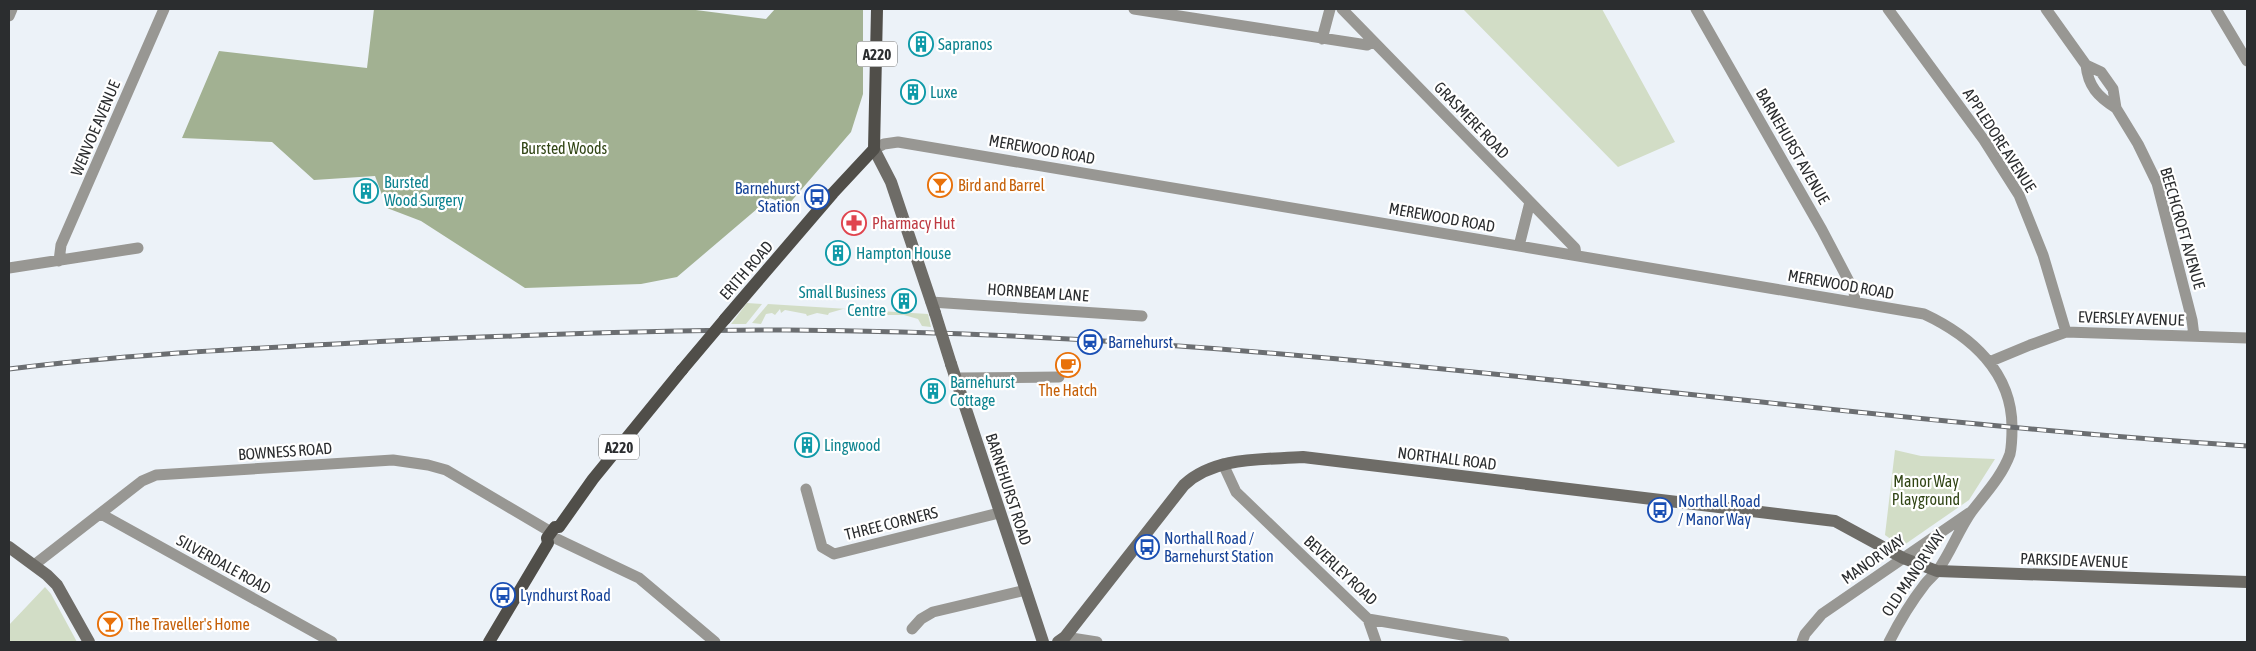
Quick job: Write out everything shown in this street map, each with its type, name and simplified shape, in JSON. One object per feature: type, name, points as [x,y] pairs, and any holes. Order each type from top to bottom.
[{"type":"main road","name":"A220","points":[[874,150],[877,9]]},
{"type":"main road","name":"ERITH ROAD","points":[[489,642],[554,535],[593,479],[725,319],[833,193],[874,150]]},
{"type":"street","points":[[9,16],[12,9]]},
{"type":"street","name":"WENVOE AVENUE","points":[[59,261],[61,245],[164,9]]},
{"type":"street","points":[[1134,9],[1322,39],[1367,45],[1374,42]]},
{"type":"street","points":[[1322,39],[1330,9]]},
{"type":"street","name":"GRASMERE ROAD","points":[[1342,9],[1575,248],[1576,255]]},
{"type":"street","name":"BARNEHURST AVENUE","points":[[1696,9],[1822,230],[1854,291],[1855,302]]},
{"type":"street","name":"APPLEDORE AVENUE","points":[[1888,9],[1984,140],[2019,196],[2043,255],[2066,332]]},
{"type":"street","name":"BEECHCROFT AVENUE","points":[[2046,9],[2086,65],[2101,72],[2113,89],[2116,108],[2138,144],[2157,183],[2192,320],[2194,336]]},
{"type":"street","points":[[2216,9],[2247,61]]},
{"type":"street","name":"BEECHCROFT AVENUE","points":[[2086,65],[2087,79],[2100,98],[2116,108]]},
{"type":"street","name":"MEREWOOD ROAD","points":[[874,150],[884,144],[898,142],[1924,314],[1948,325],[1990,362]]},
{"type":"street","name":"BARNEHURST ROAD","points":[[874,150],[892,182],[999,513],[1043,642]]},
{"type":"street","points":[[1519,246],[1530,202]]},
{"type":"street","points":[[9,268],[138,248]]},
{"type":"street","name":"HORNBEAM LANE","points":[[933,307],[1142,316]]},
{"type":"street","name":"EVERSLEY AVENUE","points":[[1990,362],[2066,332],[2247,338]]},
{"type":"street","name":"OLD MANOR WAY","points":[[1889,642],[1915,598],[1937,571],[1972,511],[1981,502],[2001,472],[2010,453],[2012,439],[2009,396],[2005,384],[1990,362]]},
{"type":"street","points":[[956,378],[1059,377]]},
{"type":"street","name":"NORTHALL ROAD","points":[[1061,640],[1184,485],[1206,469],[1223,464],[1303,457],[1835,521],[1903,558]]},
{"type":"street","name":"BOWNESS ROAD","points":[[34,566],[142,481],[156,476],[393,460],[428,465],[446,470],[554,535],[639,578],[715,642]]},
{"type":"street","name":"BEVERLEY ROAD","points":[[1223,464],[1236,492],[1368,619],[1504,642]]},
{"type":"street","name":"THREE CORNERS","points":[[806,489],[822,547],[834,554],[999,513]]},
{"type":"street","name":"MANOR WAY","points":[[1802,642],[1805,634],[1822,614],[1972,511]]},
{"type":"street","name":"SILVERDALE ROAD","points":[[101,514],[332,642]]},
{"type":"street","points":[[9,547],[57,585],[89,642]]},
{"type":"street","name":"PARKSIDE AVENUE","points":[[1903,558],[1937,571],[2247,582]]},
{"type":"street","points":[[912,629],[921,619],[933,612],[1026,590]]},
{"type":"street","points":[[1368,619],[1376,642]]},
{"type":"street","points":[[1061,640],[1097,642]]},
{"type":"green space","name":"Bursted Woods","points":[[374,9],[688,9],[766,19],[775,9],[863,9],[863,94],[851,132],[788,205],[770,198],[677,277],[641,284],[525,288],[421,221],[387,208],[375,176],[314,180],[272,142],[182,138],[219,51],[367,68]]},
{"type":"green space","points":[[1463,9],[1602,9],[1675,142],[1618,167]]},
{"type":"green space","points":[[747,303],[762,304],[746,324],[731,324]]},
{"type":"green space","points":[[768,304],[928,314],[931,327],[922,326],[918,319],[904,315],[877,315],[876,313],[843,309],[828,315],[817,313],[807,316],[806,314],[785,310],[781,313],[780,309],[775,315],[772,313],[766,314],[761,324],[752,323]]},
{"type":"green space","name":"Manor Way Playground","points":[[1895,450],[1921,456],[1995,459],[1969,500],[1904,545],[1899,545],[1885,535]]},
{"type":"green space","points":[[45,587],[51,594],[77,642],[9,642],[9,625]]},
{"type":"railway","points":[[9,369],[104,359],[391,341],[737,330],[918,332],[1051,338],[1249,351],[1548,379],[1897,416],[2130,438],[2247,446]]},
{"type":"place","name":"Sapranos","points":[[921,44]]},
{"type":"place","name":"Luxe","points":[[913,92]]},
{"type":"place","name":"Bird and Barrel","points":[[940,185]]},
{"type":"place","name":"Bursted Wood Surgery","points":[[366,191]]},
{"type":"place","name":"Barnehurst Station","points":[[817,197]]},
{"type":"place","name":"Pharmacy Hut","points":[[854,223]]},
{"type":"place","name":"Hampton House","points":[[838,253]]},
{"type":"place","name":"Small Business Centre","points":[[904,301]]},
{"type":"place","name":"Barnehurst","points":[[1090,342]]},
{"type":"place","name":"The Hatch","points":[[1068,365]]},
{"type":"place","name":"Barnehurst Cottage","points":[[933,391]]},
{"type":"place","name":"Lingwood","points":[[807,445]]},
{"type":"place","name":"Northall Road / Manor Way","points":[[1660,510]]},
{"type":"place","name":"Northall Road / Barnehurst Station","points":[[1147,547]]},
{"type":"place","name":"Lyndhurst Road","points":[[503,595]]},
{"type":"place","name":"The Traveller's Home","points":[[110,624]]}]
